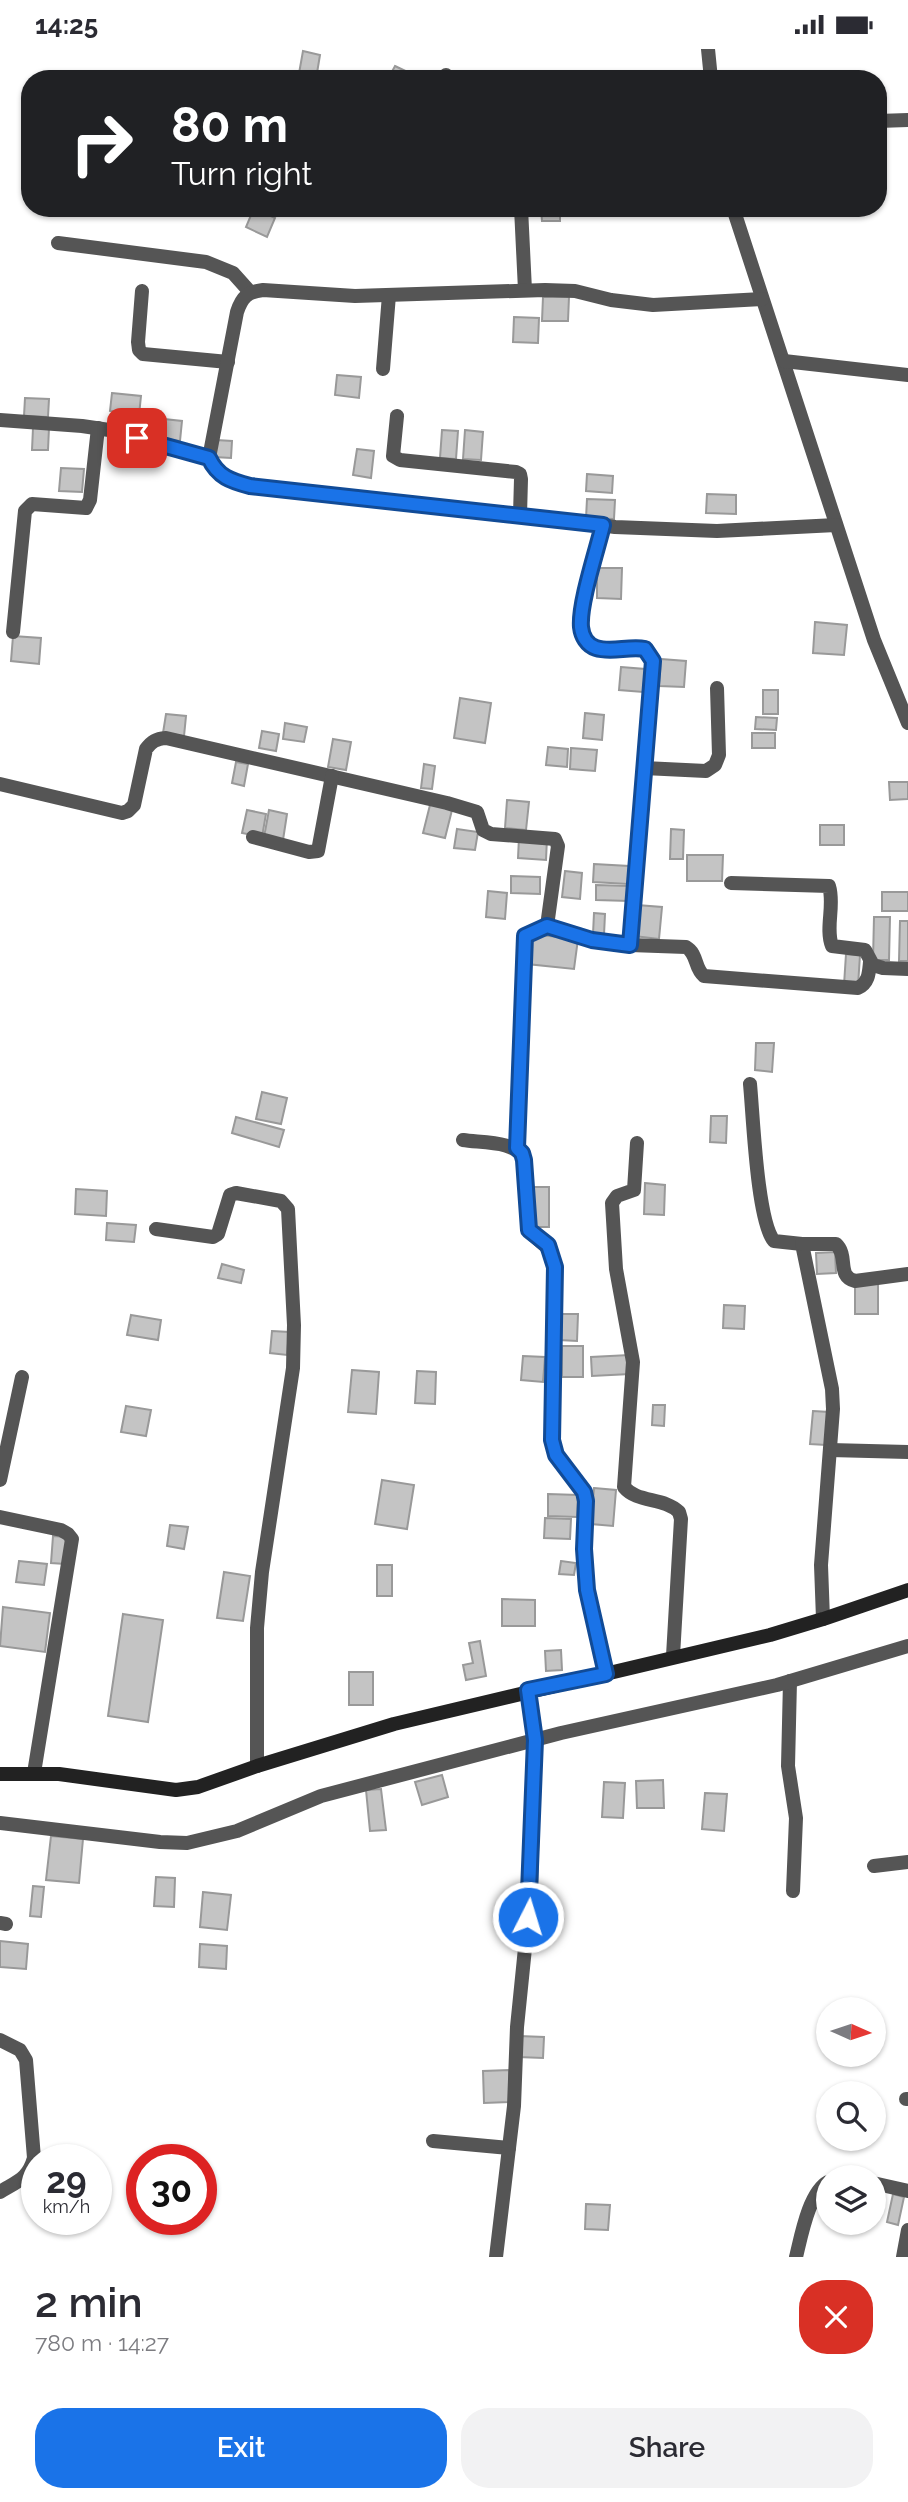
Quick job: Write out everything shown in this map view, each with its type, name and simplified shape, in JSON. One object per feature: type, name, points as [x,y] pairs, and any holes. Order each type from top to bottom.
[{"type":"main road","points":[[0,1774],[34,1773],[176,1790],[198,1787],[394,1724],[529,1697],[673,1656],[770,1635],[908,1590]]},
{"type":"street","points":[[708,49],[710,70]]},
{"type":"street","points":[[887,121],[908,120]]},
{"type":"street","points":[[522,217],[526,290]]},
{"type":"street","points":[[736,217],[874,640],[908,723]]},
{"type":"street","points":[[58,243],[206,261],[233,273],[250,292]]},
{"type":"street","points":[[762,299],[653,306],[575,291],[526,290],[355,296],[263,290],[250,292],[241,300],[237,312],[209,458],[214,470],[229,481],[250,486],[603,525],[717,531],[836,525]]},
{"type":"street","points":[[142,291],[138,342],[139,350],[143,354],[228,362]]},
{"type":"street","points":[[383,369],[389,295]]},
{"type":"street","points":[[784,361],[908,375]]},
{"type":"street","points":[[397,416],[393,456],[400,460],[516,472],[521,479],[520,515]]},
{"type":"street","points":[[0,420],[98,428],[209,458]]},
{"type":"street","points":[[13,632],[25,511],[32,504],[86,508],[90,500],[98,428]]},
{"type":"street","points":[[603,525],[583,609],[581,629],[584,639],[599,649],[645,649],[653,661],[630,945]]},
{"type":"street","points":[[644,768],[706,771],[715,765],[719,755],[717,688]]},
{"type":"street","points":[[0,784],[122,813],[134,804],[146,749],[150,742],[166,738],[437,800],[477,812],[483,829],[491,834],[555,839],[558,846],[547,926]]},
{"type":"street","points":[[253,837],[309,852],[318,851],[332,776]]},
{"type":"street","points":[[517,1148],[525,936],[547,926],[592,940],[630,945],[686,947],[693,953],[698,970],[704,976],[847,989],[863,986],[870,962],[866,950],[832,946],[829,886],[731,883]]},
{"type":"street","points":[[870,962],[878,968],[908,969]]},
{"type":"street","points":[[750,1084],[758,1179],[767,1229],[774,1241],[836,1244],[844,1255],[843,1273],[848,1279],[855,1281],[908,1275]]},
{"type":"street","points":[[463,1140],[517,1148],[522,1153],[529,1230],[548,1245],[555,1267],[552,1440],[556,1455],[584,1492],[587,1590],[606,1674]]},
{"type":"street","points":[[636,1143],[634,1190],[617,1196],[612,1203],[616,1269],[633,1362],[624,1487],[633,1494],[669,1505],[679,1512],[681,1519],[673,1656]]},
{"type":"street","points":[[156,1229],[213,1237],[218,1234],[227,1200],[230,1195],[236,1193],[281,1201],[288,1209],[294,1325],[293,1368],[262,1572],[257,1628],[257,1766]]},
{"type":"street","points":[[802,1244],[830,1372],[833,1409],[821,1565],[823,1619]]},
{"type":"street","points":[[0,1480],[22,1377]]},
{"type":"street","points":[[831,1450],[908,1453]]},
{"type":"street","points":[[0,1517],[61,1530],[72,1539],[34,1773]]},
{"type":"street","points":[[0,1823],[187,1843],[237,1832],[321,1796],[534,1733],[790,1681],[908,1646]]},
{"type":"street","points":[[790,1681],[788,1766],[796,1818],[793,1891]]},
{"type":"street","points":[[496,2257],[509,2148],[517,2027],[531,1889],[534,1733],[529,1697]]},
{"type":"street","points":[[874,1866],[908,1862]]},
{"type":"street","points":[[0,2040],[20,2050],[26,2060],[34,2158],[24,2178],[0,2192]]},
{"type":"street","points":[[433,2141],[509,2148]]},
{"type":"street","points":[[886,2186],[908,2191]]},
{"type":"street","points":[[796,2257],[816,2195]]},
{"type":"street","points":[[903,2257],[908,2230]]},
{"type":"building","points":[[303,51],[320,55],[318,70],[300,70]]},
{"type":"building","points":[[250,217],[275,218],[267,237],[246,227]]},
{"type":"building","points":[[542,217],[560,217],[560,221],[542,221]]},
{"type":"building","points":[[543,297],[569,297],[568,321],[542,321]]},
{"type":"building","points":[[514,317],[539,318],[538,343],[513,342]]},
{"type":"building","points":[[337,375],[361,377],[359,398],[335,395]]},
{"type":"building","points":[[112,393],[141,396],[139,415],[110,411]]},
{"type":"building","points":[[25,398],[49,399],[48,417],[24,416]]},
{"type":"building","points":[[164,419],[182,421],[180,441],[162,439]]},
{"type":"building","points":[[33,428],[49,428],[48,450],[32,450]]},
{"type":"building","points":[[442,430],[458,431],[456,459],[440,458]]},
{"type":"building","points":[[465,430],[483,432],[481,460],[463,459]]},
{"type":"building","points":[[216,440],[232,441],[231,458],[214,457]]},
{"type":"building","points":[[357,449],[374,451],[371,478],[353,475]]},
{"type":"building","points":[[61,468],[84,469],[82,492],[59,491]]},
{"type":"building","points":[[587,474],[613,476],[612,493],[586,491]]},
{"type":"building","points":[[707,494],[736,495],[736,514],[706,513]]},
{"type":"building","points":[[587,499],[615,500],[614,519],[586,518]]},
{"type":"building","points":[[597,568],[622,568],[621,599],[597,598]]},
{"type":"building","points":[[815,622],[847,625],[844,655],[813,653]]},
{"type":"building","points":[[13,636],[41,638],[39,664],[11,661]]},
{"type":"building","points":[[661,659],[686,661],[684,687],[659,686]]},
{"type":"building","points":[[621,667],[645,669],[643,692],[619,690]]},
{"type":"building","points":[[763,690],[778,690],[778,714],[763,714]]},
{"type":"building","points":[[460,698],[491,703],[485,743],[454,738]]},
{"type":"building","points":[[585,713],[604,715],[602,740],[583,738]]},
{"type":"building","points":[[166,714],[186,716],[184,736],[163,733]]},
{"type":"building","points":[[756,717],[777,718],[776,730],[755,729]]},
{"type":"building","points":[[285,723],[307,727],[304,742],[283,739]]},
{"type":"building","points":[[262,731],[279,734],[276,751],[259,748]]},
{"type":"building","points":[[752,733],[775,733],[775,748],[752,748]]},
{"type":"building","points":[[333,739],[351,742],[346,770],[328,767]]},
{"type":"building","points":[[548,747],[568,749],[567,767],[546,765]]},
{"type":"building","points":[[571,748],[597,750],[595,771],[570,769]]},
{"type":"building","points":[[236,762],[248,764],[244,786],[232,783]]},
{"type":"building","points":[[424,764],[435,766],[432,789],[421,788]]},
{"type":"building","points":[[889,782],[908,782],[908,799],[890,800]]},
{"type":"building","points":[[507,800],[529,802],[526,830],[505,828]]},
{"type":"building","points":[[431,801],[453,806],[445,838],[423,833]]},
{"type":"building","points":[[247,810],[266,814],[262,837],[242,833]]},
{"type":"building","points":[[269,810],[287,814],[283,840],[264,837]]},
{"type":"building","points":[[820,825],[844,825],[844,845],[820,845]]},
{"type":"building","points":[[457,829],[478,832],[475,850],[454,848]]},
{"type":"building","points":[[671,829],[684,830],[683,859],[670,859]]},
{"type":"building","points":[[519,837],[547,838],[546,860],[518,858]]},
{"type":"building","points":[[687,855],[723,855],[722,881],[687,881]]},
{"type":"building","points":[[594,864],[629,866],[628,884],[593,882]]},
{"type":"building","points":[[565,871],[582,873],[580,899],[562,897]]},
{"type":"building","points":[[511,876],[540,877],[540,894],[511,893]]},
{"type":"building","points":[[596,885],[629,886],[629,901],[596,900]]},
{"type":"building","points":[[488,891],[507,893],[505,919],[486,917]]},
{"type":"building","points":[[882,892],[908,892],[908,911],[882,911]]},
{"type":"building","points":[[637,905],[662,907],[659,939],[634,936]]},
{"type":"building","points":[[594,913],[605,914],[604,935],[593,934]]},
{"type":"building","points":[[874,917],[890,917],[889,960],[873,960]]},
{"type":"building","points":[[900,921],[908,921],[908,961],[899,961]]},
{"type":"building","points":[[530,934],[578,939],[574,969],[527,964]]},
{"type":"building","points":[[846,954],[860,955],[858,986],[844,985]]},
{"type":"building","points":[[756,1043],[774,1043],[772,1072],[755,1070]]},
{"type":"building","points":[[262,1092],[287,1098],[281,1124],[256,1119]]},
{"type":"building","points":[[711,1116],[727,1116],[726,1143],[710,1142]]},
{"type":"building","points":[[236,1117],[284,1130],[279,1147],[232,1133]]},
{"type":"building","points":[[645,1183],[665,1185],[664,1215],[644,1214]]},
{"type":"building","points":[[534,1187],[549,1187],[549,1227],[534,1227]]},
{"type":"building","points":[[76,1189],[107,1191],[106,1216],[75,1214]]},
{"type":"building","points":[[107,1223],[136,1225],[134,1242],[106,1240]]},
{"type":"building","points":[[835,1252],[836,1273],[817,1274],[816,1253]]},
{"type":"building","points":[[222,1264],[244,1270],[241,1283],[218,1278]]},
{"type":"building","points":[[855,1284],[878,1284],[878,1314],[855,1314]]},
{"type":"building","points":[[724,1305],[745,1306],[744,1329],[723,1328]]},
{"type":"building","points":[[560,1314],[578,1314],[577,1341],[559,1340]]},
{"type":"building","points":[[131,1315],[161,1320],[158,1340],[127,1335]]},
{"type":"building","points":[[272,1331],[289,1332],[287,1355],[270,1353]]},
{"type":"building","points":[[562,1346],[583,1346],[583,1377],[562,1377]]},
{"type":"building","points":[[629,1355],[630,1374],[592,1376],[591,1357]]},
{"type":"building","points":[[523,1356],[545,1357],[543,1382],[521,1380]]},
{"type":"building","points":[[352,1370],[379,1372],[376,1414],[348,1412]]},
{"type":"building","points":[[417,1371],[436,1372],[435,1404],[415,1403]]},
{"type":"building","points":[[653,1405],[665,1405],[664,1426],[652,1425]]},
{"type":"building","points":[[126,1406],[151,1410],[146,1436],[121,1432]]},
{"type":"building","points":[[813,1411],[829,1412],[826,1445],[810,1444]]},
{"type":"building","points":[[382,1480],[414,1485],[407,1529],[375,1524]]},
{"type":"building","points":[[594,1488],[616,1490],[613,1526],[591,1524]]},
{"type":"building","points":[[548,1494],[578,1495],[577,1517],[548,1516]]},
{"type":"building","points":[[545,1518],[571,1519],[570,1539],[544,1538]]},
{"type":"building","points":[[170,1525],[188,1527],[184,1549],[167,1546]]},
{"type":"building","points":[[53,1536],[67,1537],[65,1564],[51,1563]]},
{"type":"building","points":[[19,1561],[47,1564],[44,1585],[16,1582]]},
{"type":"building","points":[[561,1561],[576,1563],[574,1575],[559,1574]]},
{"type":"building","points":[[377,1565],[392,1565],[392,1596],[377,1596]]},
{"type":"building","points":[[224,1572],[250,1576],[243,1621],[217,1618]]},
{"type":"building","points":[[502,1599],[535,1600],[535,1626],[502,1626]]},
{"type":"building","points":[[3,1607],[50,1613],[45,1652],[0,1646]]},
{"type":"building","points":[[123,1614],[163,1620],[148,1722],[108,1716]]},
{"type":"building","points":[[480,1641],[486,1676],[466,1680],[463,1665],[473,1663],[469,1643]]},
{"type":"building","points":[[561,1650],[562,1670],[546,1671],[545,1651]]},
{"type":"building","points":[[349,1672],[373,1672],[373,1705],[349,1705]]},
{"type":"building","points":[[442,1775],[448,1797],[422,1805],[415,1782]]},
{"type":"building","points":[[663,1780],[664,1808],[637,1808],[636,1781]]},
{"type":"building","points":[[604,1782],[625,1783],[623,1818],[602,1817]]},
{"type":"building","points":[[381,1789],[386,1830],[370,1831],[366,1790]]},
{"type":"building","points":[[705,1793],[727,1794],[724,1831],[702,1829]]},
{"type":"building","points":[[51,1836],[83,1839],[79,1883],[46,1880]]},
{"type":"building","points":[[156,1877],[175,1878],[174,1907],[154,1906]]},
{"type":"building","points":[[33,1886],[44,1887],[41,1917],[30,1916]]},
{"type":"building","points":[[203,1892],[231,1895],[227,1930],[200,1927]]},
{"type":"building","points":[[0,1941],[28,1944],[26,1969],[0,1967]]},
{"type":"building","points":[[200,1944],[227,1946],[226,1969],[199,1967]]},
{"type":"building","points":[[519,2036],[544,2037],[543,2058],[518,2057]]},
{"type":"building","points":[[509,2070],[509,2102],[484,2103],[483,2071]]},
{"type":"building","points":[[893,2194],[904,2197],[898,2225],[887,2222]]},
{"type":"building","points":[[586,2204],[610,2205],[608,2230],[585,2229]]},
{"type":"route","points":[[137,438],[209,458],[214,470],[229,481],[250,486],[603,525],[581,621],[584,639],[599,649],[645,649],[653,661],[630,945],[592,940],[547,926],[525,936],[517,1148],[524,1160],[529,1230],[548,1245],[555,1267],[552,1440],[556,1455],[584,1492],[587,1590],[606,1674],[528,1690],[535,1740],[528,1917]]}]
